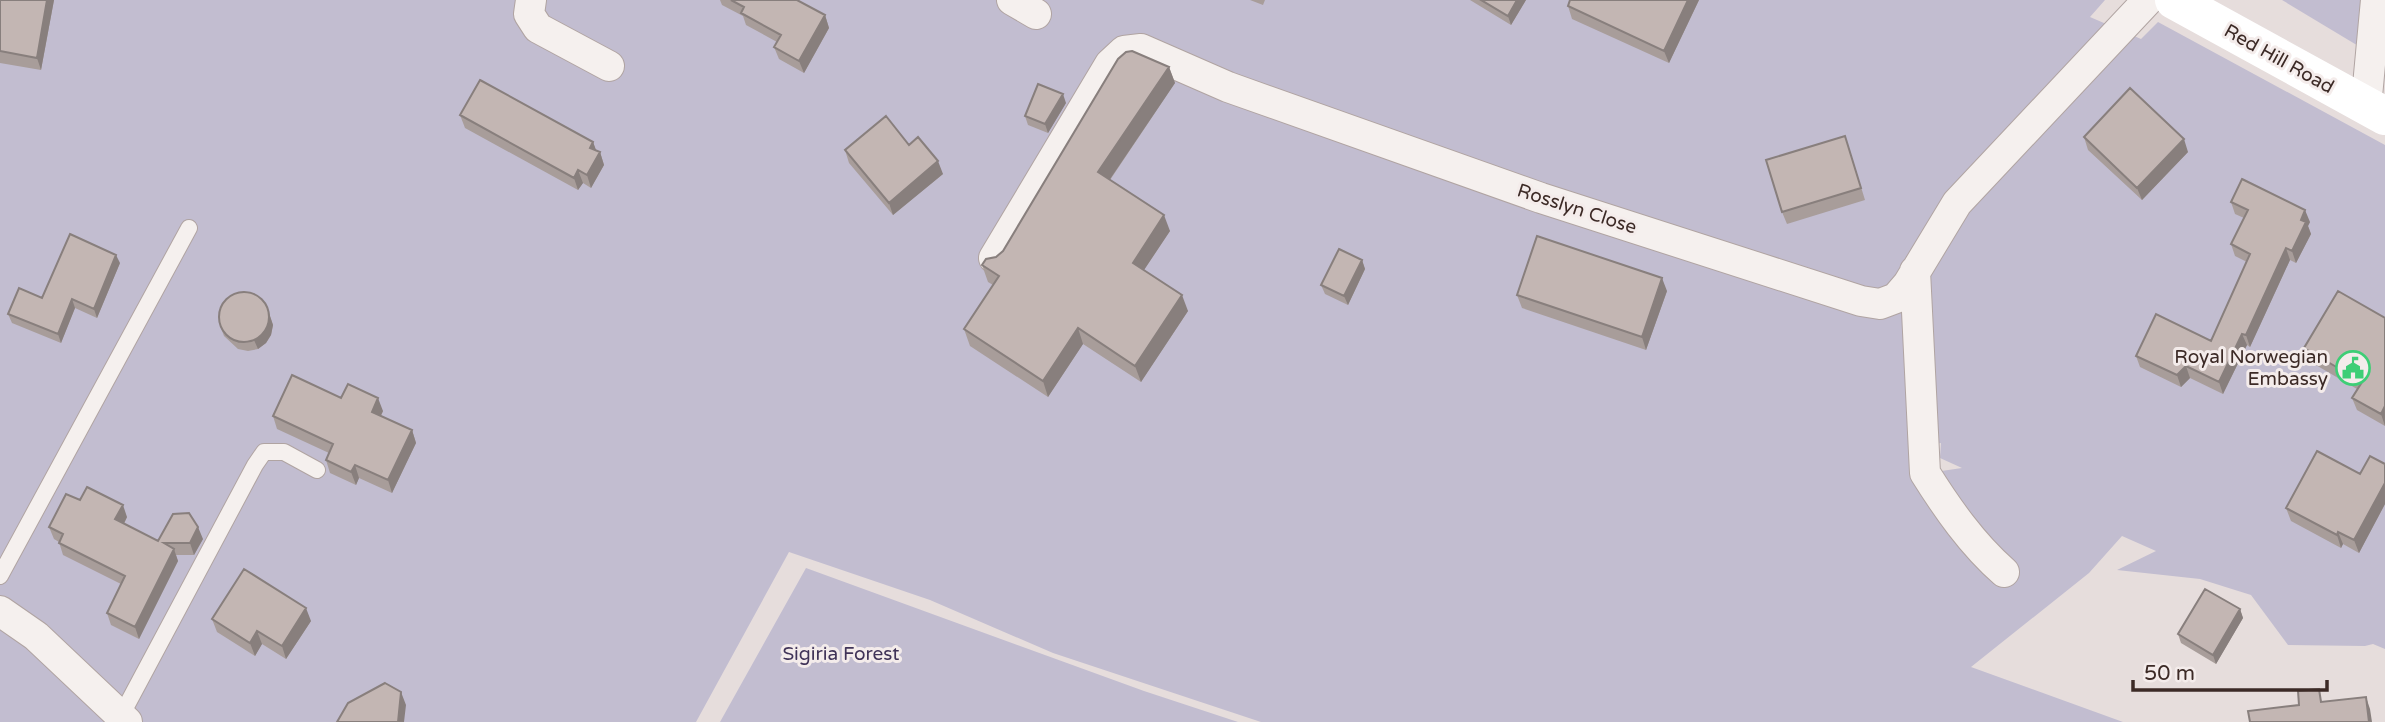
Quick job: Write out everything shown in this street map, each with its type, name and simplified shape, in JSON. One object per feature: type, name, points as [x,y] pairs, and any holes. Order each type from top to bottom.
[{"type":"main road","name":"Red Hill Road","points":[[2174,0],[2376,112]]},
{"type":"street","points":[[531,0],[528,14],[538,28],[609,65]]},
{"type":"street","name":"Rosslyn Close","points":[[994,258],[1110,64],[1124,51],[1141,49],[1228,88],[1541,198],[1861,301],[1880,304],[1896,298],[1957,202],[2148,0]]},
{"type":"street","points":[[2376,0],[2376,112]]},
{"type":"street","points":[[1915,271],[1925,473],[1942,500],[1986,557],[2004,572]]},
{"type":"street","points":[[0,611],[36,636],[124,719]]},
{"type":"lane","points":[[0,576],[189,228]]},
{"type":"lane","points":[[124,719],[264,452],[284,452],[317,470]]},
{"type":"green space","points":[[0,0],[2105,0],[2090,17],[2141,39],[2158,22],[2385,145],[2385,649],[2373,644],[2288,645],[2251,595],[2200,579],[2117,570],[2156,551],[2122,536],[2089,573],[1971,667],[2123,722],[1261,722],[1053,653],[930,600],[789,552],[696,722],[0,722]],"holes":[[[1941,443],[1940,458],[1962,468],[1921,474],[1920,446]]]},
{"type":"green space","points":[[2282,0],[2385,0],[2385,62]]},
{"type":"green space","name":"Sigiria Forest","points":[[806,568],[1144,691],[1238,722],[720,722]]},
{"type":"building","points":[[0,0],[47,0],[37,58],[0,51]]},
{"type":"building","points":[[731,0],[797,0],[825,15],[799,61],[774,47],[781,35],[741,13],[744,7]]},
{"type":"building","points":[[1481,0],[1517,0],[1508,16]]},
{"type":"building","points":[[1570,0],[1688,0],[1664,51],[1568,6]]},
{"type":"building","points":[[1132,51],[1169,67],[1098,172],[1164,215],[1133,263],[1182,295],[1135,366],[1078,328],[1043,381],[964,329],[999,276],[982,265],[986,259],[996,257],[1003,251],[1118,59],[1126,52]]},
{"type":"building","points":[[480,80],[593,142],[590,148],[600,152],[587,175],[578,170],[574,178],[460,115]]},
{"type":"building","points":[[1038,84],[1063,94],[1045,124],[1025,116]]},
{"type":"building","points":[[2130,88],[2184,139],[2137,188],[2084,137]]},
{"type":"building","points":[[886,116],[909,145],[918,137],[938,161],[889,203],[845,150]]},
{"type":"building","points":[[1845,136],[1861,188],[1782,212],[1766,160]]},
{"type":"building","points":[[2242,179],[2305,210],[2301,220],[2306,222],[2292,251],[2286,248],[2246,335],[2242,334],[2219,382],[2186,366],[2177,375],[2136,356],[2156,314],[2211,341],[2250,254],[2231,244],[2248,210],[2231,202]]},
{"type":"building","points":[[70,234],[116,255],[94,309],[72,299],[58,334],[8,314],[19,288],[42,298]]},
{"type":"building","points":[[1537,236],[1662,278],[1642,337],[1517,295]]},
{"type":"building","points":[[1339,249],[1362,260],[1344,296],[1321,285]]},
{"type":"building","name":"Royal Norwegian Embassy","points":[[2338,291],[2385,318],[2385,406],[2381,414],[2352,398],[2362,382],[2304,348]]},
{"type":"building","points":[[244,292],[262,299],[269,317],[262,335],[244,342],[226,335],[219,317],[226,299]]},
{"type":"building","points":[[292,375],[341,398],[348,384],[378,398],[372,412],[412,430],[388,480],[355,465],[351,472],[326,460],[333,444],[273,416]]},
{"type":"building","points":[[2317,451],[2360,474],[2370,456],[2385,464],[2385,483],[2354,540],[2338,532],[2337,535],[2286,508]]},
{"type":"building","points":[[87,487],[123,505],[115,519],[158,541],[173,514],[189,513],[198,527],[190,543],[164,543],[174,549],[135,627],[107,613],[125,576],[59,543],[63,534],[49,527],[66,494],[80,500]]},
{"type":"building","points":[[244,569],[306,608],[282,646],[257,631],[250,643],[212,619]]},
{"type":"building","points":[[2205,589],[2240,609],[2213,655],[2178,634]]},
{"type":"building","points":[[385,683],[401,692],[398,722],[337,722],[348,703]]},
{"type":"building","points":[[2319,689],[2321,702],[2366,697],[2369,722],[2250,722],[2248,711],[2299,705],[2298,691]]},
{"type":"place","name":"Royal Norwegian Embassy","points":[[2353,368]]}]
